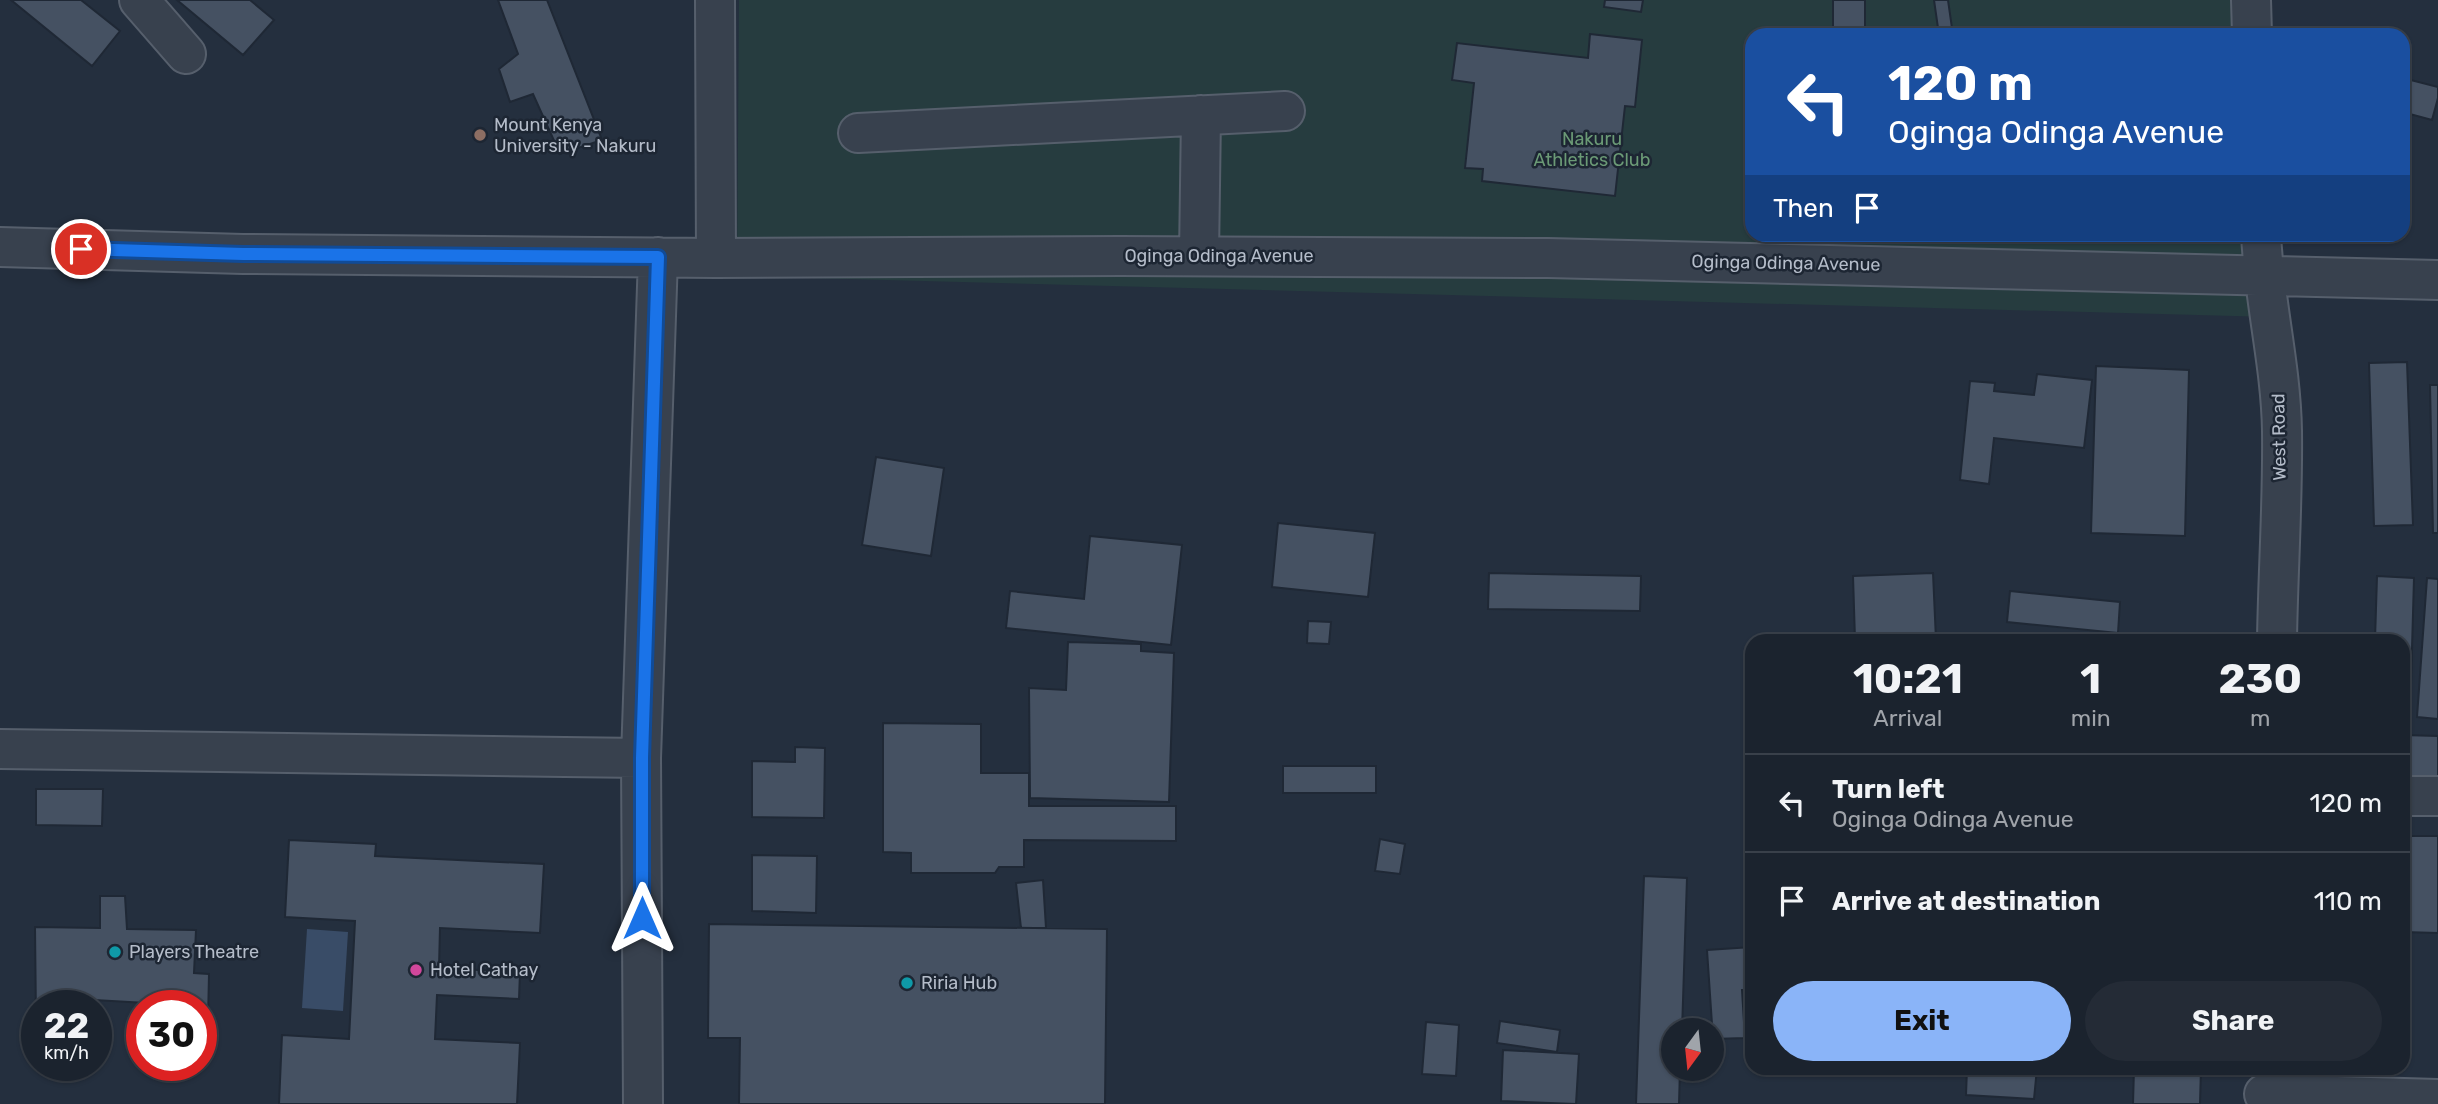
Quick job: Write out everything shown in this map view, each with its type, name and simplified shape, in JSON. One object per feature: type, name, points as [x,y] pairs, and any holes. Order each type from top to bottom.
[{"type":"street","points":[[139,0],[186,54]]},
{"type":"street","points":[[715,0],[716,258]]},
{"type":"street","points":[[2251,0],[2252,28]]},
{"type":"street","points":[[858,133],[1285,110]]},
{"type":"street","points":[[1199,256],[1201,115]]},
{"type":"street","name":"West Road","points":[[2261,242],[2262,274],[2274,342],[2282,430],[2277,634]]},
{"type":"street","name":"Oginga Odinga Avenue","points":[[0,247],[243,254],[716,258],[1548,258],[2438,279]]},
{"type":"street","points":[[643,1104],[642,758],[658,257]]},
{"type":"street","points":[[0,749],[642,758]]},
{"type":"street","points":[[2410,796],[2438,796]]},
{"type":"street","points":[[2264,1088],[2438,1099]]},
{"type":"green space","name":"Nakuru Athletics Club","points":[[739,0],[2272,0],[2272,28],[1745,28],[1745,242],[2271,242],[2271,317],[737,276]]},
{"type":"water","points":[[307,929],[348,932],[343,1011],[302,1008]]},
{"type":"building","points":[[11,0],[81,0],[120,31],[92,66]]},
{"type":"building","points":[[177,0],[250,0],[274,20],[243,55]]},
{"type":"building","points":[[498,0],[547,0],[602,140],[560,154],[533,94],[510,102],[499,69],[518,54]]},
{"type":"building","points":[[1605,0],[1643,0],[1641,12],[1604,7]]},
{"type":"building","points":[[1833,0],[1865,0],[1865,28],[1833,28]]},
{"type":"building","points":[[1934,0],[1948,0],[1952,28],[1938,28]]},
{"type":"building","points":[[1590,34],[1642,40],[1635,107],[1625,106],[1615,196],[1482,181],[1483,169],[1465,168],[1474,83],[1452,80],[1457,43],[1588,58]]},
{"type":"building","points":[[2410,80],[2438,87],[2432,120],[2410,114]]},
{"type":"building","points":[[2407,362],[2413,525],[2374,526],[2369,363]]},
{"type":"building","points":[[2096,366],[2189,370],[2185,536],[2091,533]]},
{"type":"building","points":[[2037,374],[2092,380],[2084,448],[1994,438],[1989,484],[1960,480],[1970,381],[1995,383],[1994,391],[2034,395]]},
{"type":"building","points":[[2430,385],[2438,385],[2438,533],[2433,533]]},
{"type":"building","points":[[876,457],[944,468],[931,556],[862,545]]},
{"type":"building","points":[[1278,523],[1375,533],[1368,597],[1272,587]]},
{"type":"building","points":[[1090,536],[1182,545],[1171,645],[1006,628],[1010,591],[1084,599]]},
{"type":"building","points":[[1489,573],[1641,576],[1640,611],[1488,609]]},
{"type":"building","points":[[1933,573],[1936,634],[1855,634],[1853,576]]},
{"type":"building","points":[[2377,576],[2414,578],[2410,720],[2410,634],[2375,634]]},
{"type":"building","points":[[2427,578],[2438,579],[2438,719],[2417,717]]},
{"type":"building","points":[[2010,591],[2120,602],[2118,633],[2007,622]]},
{"type":"building","points":[[1308,621],[1331,622],[1329,644],[1307,643]]},
{"type":"building","points":[[1068,642],[1141,644],[1141,651],[1174,653],[1169,802],[1030,798],[1029,688],[1066,690]]},
{"type":"building","points":[[883,723],[981,724],[981,773],[1029,773],[1029,806],[1176,806],[1176,841],[1024,840],[1024,867],[999,867],[995,873],[911,873],[911,853],[883,852]]},
{"type":"building","points":[[2410,735],[2438,736],[2438,782],[2410,780]]},
{"type":"building","points":[[795,747],[825,748],[824,818],[752,817],[752,761],[795,762]]},
{"type":"building","points":[[1283,766],[1376,766],[1376,793],[1283,793]]},
{"type":"building","points":[[36,789],[103,789],[102,826],[36,825]]},
{"type":"building","points":[[2410,836],[2438,836],[2438,933],[2410,932]]},
{"type":"building","points":[[1380,839],[1405,844],[1400,874],[1375,871]]},
{"type":"building","name":"Hotel Cathay","points":[[289,840],[376,844],[375,856],[544,864],[540,933],[440,928],[439,968],[520,972],[519,999],[437,995],[435,1039],[520,1043],[517,1104],[279,1104],[282,1035],[349,1039],[355,921],[285,917]]},
{"type":"building","points":[[752,855],[817,856],[816,913],[752,911]]},
{"type":"building","points":[[1644,876],[1687,878],[1682,1018],[1661,1018],[1661,1082],[1680,1082],[1679,1104],[1636,1104]]},
{"type":"building","points":[[1043,880],[1046,928],[1021,928],[1016,883]]},
{"type":"building","name":"Players Theatre","points":[[100,896],[125,896],[127,929],[196,930],[194,973],[209,974],[209,990],[126,990],[126,1002],[112,1001],[112,990],[36,990],[35,927],[100,928]]},
{"type":"building","name":"Riria Hub","points":[[709,924],[1107,929],[1105,1104],[739,1104],[740,1038],[708,1038]]},
{"type":"building","points":[[1745,947],[1745,990],[1742,990],[1745,1038],[1724,1039],[1724,1018],[1712,1018],[1707,950]]},
{"type":"building","points":[[1500,1021],[1560,1030],[1557,1052],[1497,1043]]},
{"type":"building","points":[[1426,1022],[1459,1025],[1456,1076],[1422,1074]]},
{"type":"building","points":[[1503,1050],[1579,1054],[1576,1104],[1501,1101]]},
{"type":"building","points":[[1967,1075],[2036,1075],[2034,1099],[1966,1095]]},
{"type":"building","points":[[2134,1075],[2201,1075],[2200,1104],[2133,1104]]},
{"type":"place","name":"Mount Kenya University - Nakuru","points":[[480,135]]},
{"type":"place","name":"Players Theatre","points":[[115,952]]},
{"type":"place","name":"Hotel Cathay","points":[[416,970]]},
{"type":"place","name":"Riria Hub","points":[[907,983]]},
{"type":"route","points":[[81,249],[243,254],[658,257],[642,758],[642,918]]}]
